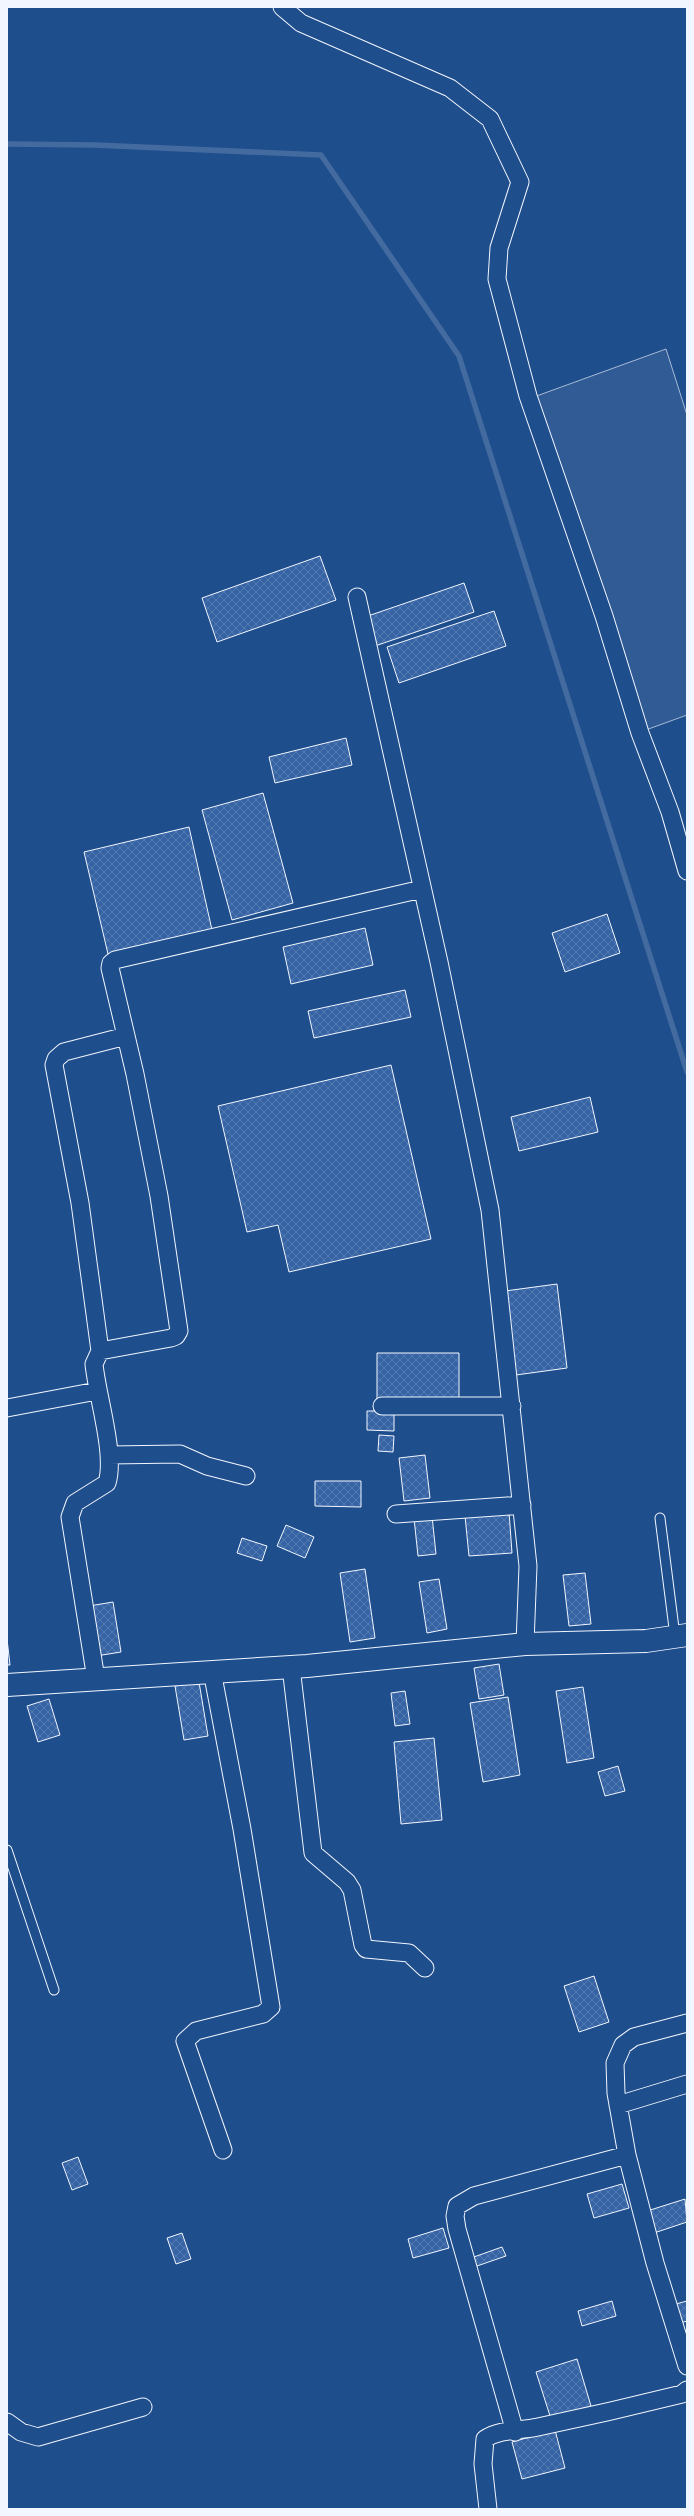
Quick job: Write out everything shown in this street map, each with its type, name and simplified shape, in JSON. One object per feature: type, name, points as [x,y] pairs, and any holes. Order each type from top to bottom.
[{"type":"main road","points":[[7,1685],[292,1667],[525,1644],[646,1640],[681,1635]]},
{"type":"street","points":[[282,7],[300,23],[450,88],[490,119],[520,182],[499,248],[497,279],[528,396],[604,616],[640,733],[670,812],[687,871]]},
{"type":"street","points":[[357,597],[422,889],[490,1210],[528,1566],[525,1644]]},
{"type":"street","points":[[100,1351],[171,1338],[176,1336],[179,1331],[159,1196],[126,1036],[110,968],[115,960],[422,889]]},
{"type":"street","points":[[96,1679],[70,1517],[75,1503],[107,1483],[110,1475],[94,1364],[100,1351],[80,1203],[54,1065],[56,1059],[64,1052],[126,1036]]},
{"type":"street","points":[[7,1408],[97,1391]]},
{"type":"street","points":[[382,1406],[512,1406]]},
{"type":"street","points":[[108,1455],[180,1454],[207,1466],[246,1476]]},
{"type":"street","points":[[396,1514],[522,1505]]},
{"type":"street","points":[[292,1667],[313,1853],[347,1882],[352,1890],[363,1945],[366,1949],[408,1953],[425,1968]]},
{"type":"street","points":[[212,1671],[242,1829],[271,2007],[263,2014],[196,2031],[185,2041],[223,2150]]},
{"type":"street","points":[[687,2022],[650,2031],[634,2037],[623,2045],[615,2063],[618,2106],[627,2154],[656,2263],[687,2366]]},
{"type":"street","points":[[618,2106],[687,2084]]},
{"type":"street","points":[[515,2432],[457,2229],[455,2216],[457,2206],[474,2196],[627,2154]]},
{"type":"street","points":[[488,2509],[483,2464],[485,2439],[496,2432],[515,2432],[675,2396],[687,2390]]},
{"type":"street","points":[[7,2422],[21,2432],[38,2437],[143,2407]]},
{"type":"lane","points":[[660,1518],[681,1635]]},
{"type":"lane","points":[[7,1850],[54,1990]]},
{"type":"shaded area","points":[[666,349],[687,415],[687,715],[643,731],[531,398]]},
{"type":"building","points":[[320,556],[336,600],[217,642],[202,598]]},
{"type":"building","points":[[464,583],[474,612],[375,646],[365,617]]},
{"type":"building","points":[[494,611],[506,646],[399,683],[387,647]]},
{"type":"building","points":[[346,738],[352,765],[275,783],[269,757]]},
{"type":"building","points":[[263,793],[293,903],[232,920],[202,810]]},
{"type":"building","points":[[189,827],[212,930],[108,954],[84,852]]},
{"type":"building","points":[[607,914],[620,953],[565,972],[552,933]]},
{"type":"building","points":[[365,928],[373,965],[291,984],[283,947]]},
{"type":"building","points":[[405,990],[411,1017],[314,1038],[308,1011]]},
{"type":"building","points":[[391,1065],[431,1239],[289,1272],[278,1225],[247,1232],[218,1106]]},
{"type":"building","points":[[590,1097],[598,1132],[519,1151],[511,1117]]},
{"type":"building","points":[[557,1284],[567,1368],[516,1375],[505,1291]]},
{"type":"building","points":[[377,1353],[459,1353],[459,1401],[377,1401]]},
{"type":"building","points":[[367,1411],[394,1411],[394,1431],[367,1430]]},
{"type":"building","points":[[379,1435],[394,1436],[393,1452],[378,1451]]},
{"type":"building","points":[[425,1455],[430,1498],[404,1501],[399,1458]]},
{"type":"building","points":[[315,1481],[361,1481],[361,1507],[315,1506]]},
{"type":"building","points":[[509,1512],[512,1553],[469,1556],[465,1516]]},
{"type":"building","points":[[432,1516],[436,1554],[418,1556],[414,1518]]},
{"type":"building","points":[[286,1525],[314,1537],[305,1558],[277,1546]]},
{"type":"building","points":[[242,1538],[267,1546],[262,1561],[237,1553]]},
{"type":"building","points":[[365,1569],[375,1638],[350,1642],[340,1573]]},
{"type":"building","points":[[585,1573],[591,1624],[569,1626],[563,1575]]},
{"type":"building","points":[[439,1579],[447,1629],[427,1633],[419,1582]]},
{"type":"building","points":[[113,1602],[121,1652],[96,1656],[89,1606]]},
{"type":"building","points":[[7,1639],[10,1665],[7,1665]]},
{"type":"building","points":[[499,1664],[504,1695],[479,1699],[474,1668]]},
{"type":"building","points":[[199,1682],[208,1736],[184,1740],[175,1686]]},
{"type":"building","points":[[583,1687],[594,1758],[567,1763],[556,1691]]},
{"type":"building","points":[[405,1691],[410,1724],[395,1726],[391,1693]]},
{"type":"building","points":[[508,1697],[520,1775],[483,1782],[470,1703]]},
{"type":"building","points":[[49,1699],[60,1735],[38,1742],[27,1706]]},
{"type":"building","points":[[434,1738],[442,1820],[401,1824],[394,1742]]},
{"type":"building","points":[[618,1766],[625,1791],[605,1796],[598,1772]]},
{"type":"building","points":[[594,1976],[609,2022],[579,2032],[564,1986]]},
{"type":"building","points":[[78,2157],[88,2184],[72,2190],[62,2163]]},
{"type":"building","points":[[622,2184],[629,2208],[594,2218],[587,2194]]},
{"type":"building","points":[[685,2199],[687,2222],[651,2234],[644,2212]]},
{"type":"building","points":[[443,2228],[449,2248],[413,2258],[408,2239]]},
{"type":"building","points":[[182,2233],[191,2259],[176,2264],[167,2238]]},
{"type":"building","points":[[502,2247],[506,2256],[474,2267],[471,2258]]},
{"type":"building","points":[[612,2301],[616,2316],[582,2326],[578,2311]]},
{"type":"building","points":[[687,2301],[687,2321],[677,2324],[672,2305]]},
{"type":"building","points":[[577,2359],[591,2406],[551,2419],[536,2372]]},
{"type":"building","points":[[555,2430],[565,2468],[522,2479],[512,2442]]},
{"type":"waterway","points":[[7,144],[95,145],[321,155],[459,356],[687,1072]]}]
